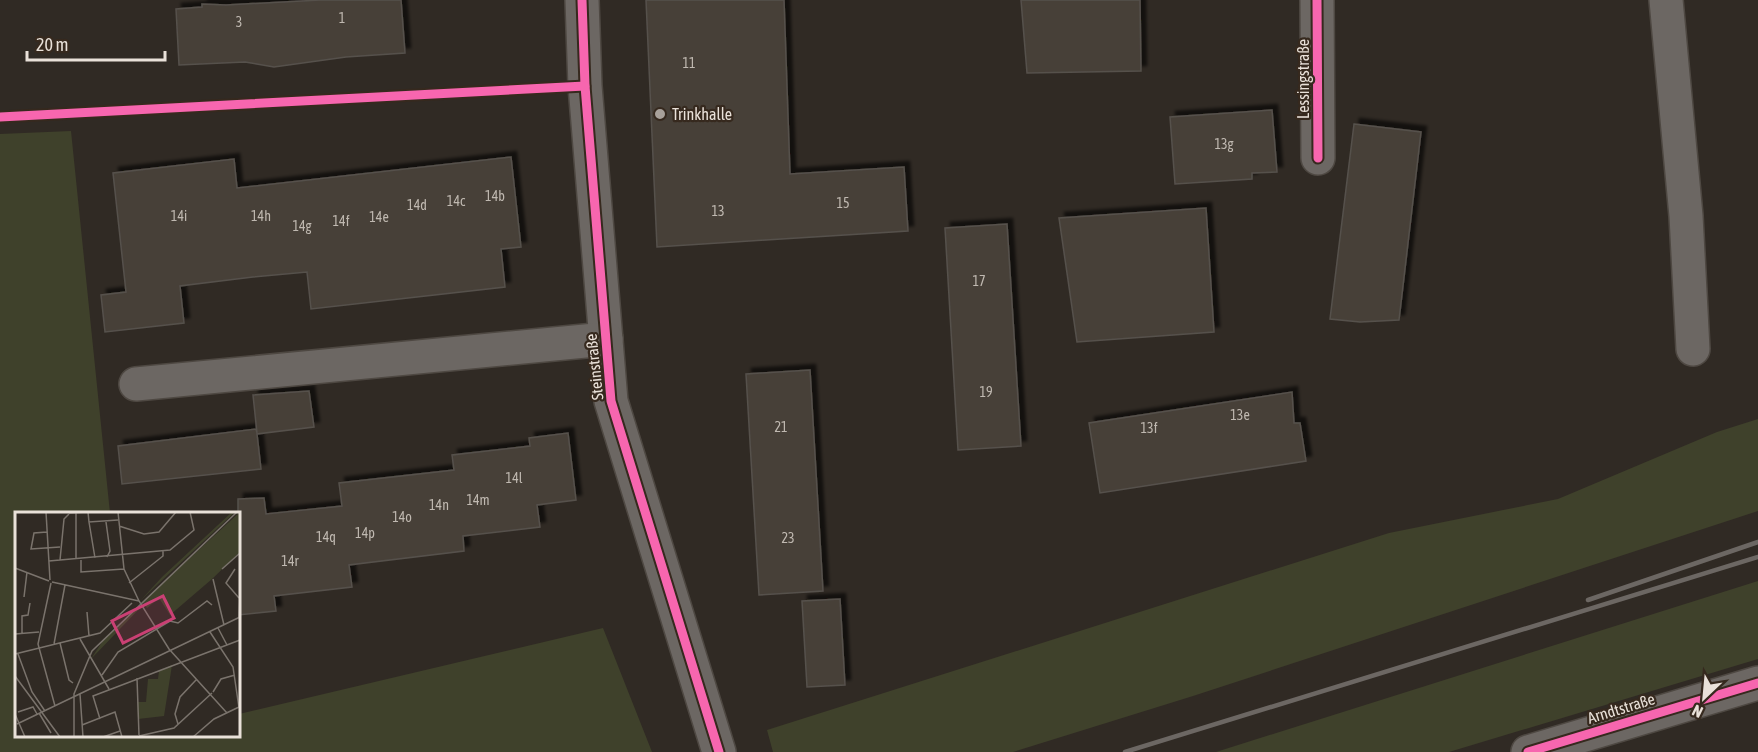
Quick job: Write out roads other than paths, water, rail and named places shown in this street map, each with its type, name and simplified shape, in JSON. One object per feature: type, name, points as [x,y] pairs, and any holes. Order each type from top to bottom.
[{"type":"street","name":"Steinstraße","points":[[582,0],[585,86],[611,401],[719,752]]},
{"type":"street","name":"Lessingstraße","points":[[1317,0],[1318,158]]},
{"type":"street","points":[[1666,0],[1686,216],[1693,349]]},
{"type":"street","points":[[136,384],[606,339]]},
{"type":"street","name":"Arndtstraße","points":[[1528,752],[1758,683]]},
{"type":"railway","points":[[1588,600],[1758,542]]},
{"type":"railway","points":[[1125,752],[1758,557]]},
{"type":"place","name":"Trinkhalle","points":[[660,114]]}]
